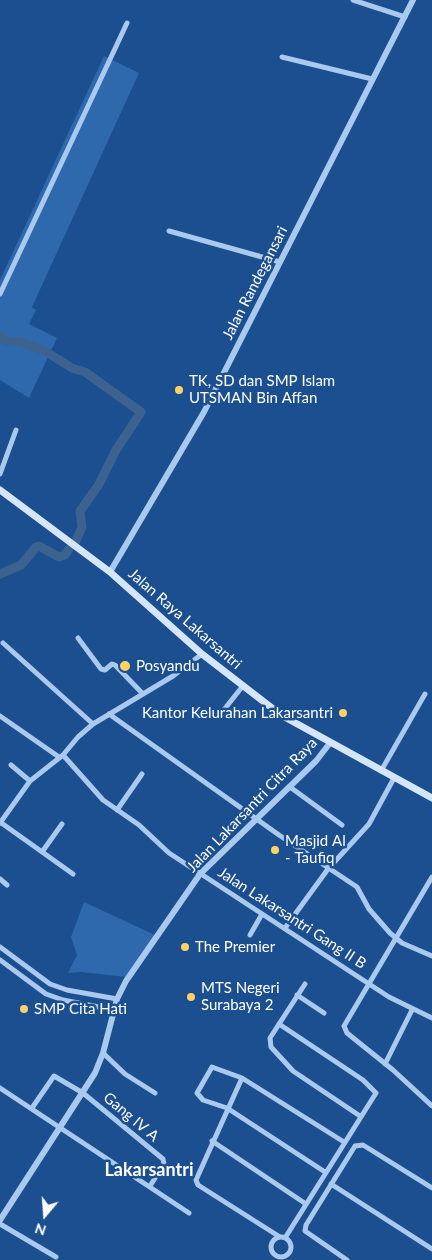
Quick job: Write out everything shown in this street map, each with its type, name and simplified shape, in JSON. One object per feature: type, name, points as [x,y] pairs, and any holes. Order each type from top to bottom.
[{"type":"main road","name":"Jalan Raya Lakarsantri","points":[[0,490],[28,509],[110,572],[202,654],[242,687],[281,715],[432,798]]},
{"type":"street","points":[[353,0],[405,17]]},
{"type":"street","name":"Jalan Randegansari","points":[[110,572],[204,412],[413,0]]},
{"type":"street","points":[[0,294],[127,23]]},
{"type":"street","points":[[282,57],[372,79]]},
{"type":"street","points":[[169,231],[280,262]]},
{"type":"street","points":[[0,474],[16,430]]},
{"type":"street","points":[[78,638],[100,669],[105,670],[112,664],[116,665],[143,694]]},
{"type":"street","points":[[3,644],[92,724]]},
{"type":"street","points":[[72,874],[0,822],[30,781],[61,756],[92,724],[173,676],[202,654]]},
{"type":"street","points":[[219,716],[242,687]]},
{"type":"street","points":[[381,771],[425,694]]},
{"type":"street","points":[[109,714],[328,869],[357,887],[370,909],[396,939],[432,956]]},
{"type":"street","name":"Jalan Lakarsantri Gang II B","points":[[0,716],[61,756],[103,800],[139,825],[169,854],[370,984],[412,1010],[432,1018]]},
{"type":"street","name":"Jalan Lakarsantri Citra Raya","points":[[0,1220],[58,1127],[95,1073],[103,1053],[117,999],[126,981],[200,874],[316,762],[330,743]]},
{"type":"street","points":[[11,765],[30,781]]},
{"type":"street","points":[[117,810],[142,774]]},
{"type":"street","points":[[286,928],[328,869],[369,824],[394,778]]},
{"type":"street","points":[[290,787],[342,825]]},
{"type":"street","points":[[42,852],[62,824]]},
{"type":"street","points":[[432,877],[344,1030],[432,1106]]},
{"type":"street","points":[[0,879],[7,885]]},
{"type":"street","points":[[250,935],[262,914]]},
{"type":"street","points":[[0,947],[50,984],[66,990],[117,999]]},
{"type":"street","points":[[6,952],[0,959],[46,994],[63,1000],[114,1010]]},
{"type":"street","points":[[305,984],[270,1038],[270,1043],[282,1061],[293,1071],[360,1116]]},
{"type":"street","points":[[297,995],[324,1014]]},
{"type":"street","points":[[385,1064],[412,1010]]},
{"type":"street","points":[[242,1078],[196,1180],[198,1186],[282,1238],[290,1244],[291,1251],[287,1256],[277,1258],[270,1250],[271,1243],[282,1238],[306,1204],[376,1092],[363,1080],[279,1024]]},
{"type":"street","points":[[103,1053],[125,1074],[155,1093]]},
{"type":"street","points":[[325,1172],[227,1108],[199,1097],[197,1093],[209,1069],[214,1067],[242,1078],[344,1142]]},
{"type":"street","points":[[32,1108],[54,1076],[83,1093]]},
{"type":"street","points":[[0,1088],[189,1213]]},
{"type":"street","name":"Gang IV A","points":[[83,1093],[163,1159],[164,1164],[150,1186]]},
{"type":"street","points":[[212,1141],[306,1204]]},
{"type":"street","points":[[347,1260],[305,1231],[306,1225],[330,1184],[358,1144],[363,1145],[432,1188]]},
{"type":"street","points":[[330,1184],[432,1249]]},
{"type":"street","points":[[0,1224],[56,1257]]},
{"type":"shaded area","points":[[104,56],[139,73],[32,307],[36,310],[29,324],[57,338],[29,398],[0,380],[0,280]]},
{"type":"shaded area","points":[[84,902],[155,935],[126,977],[81,972],[68,973],[77,955],[71,937]]},
{"type":"waterway","points":[[0,336],[6,341],[20,342],[43,350],[72,368],[85,372],[141,412],[116,450],[98,486],[80,511],[82,527],[74,545]]},
{"type":"waterway","points":[[0,574],[21,565],[36,547],[39,546],[59,557],[65,555],[69,549]]},
{"type":"place","name":"TK, SD dan SMP Islam UTSMAN Bin Affan","points":[[179,390]]},
{"type":"place","name":"Posyandu","points":[[125,666]]},
{"type":"place","name":"Kantor Kelurahan Lakarsantri","points":[[343,713]]},
{"type":"place","name":"Masjid Al - Taufiq","points":[[275,850]]},
{"type":"place","name":"The Premier","points":[[185,947]]},
{"type":"place","name":"MTS Negeri Surabaya 2","points":[[191,997]]},
{"type":"place","name":"SMP Cita Hati","points":[[24,1009]]},
{"type":"district","name":"Lakarsantri","points":[[149,1170]]}]
